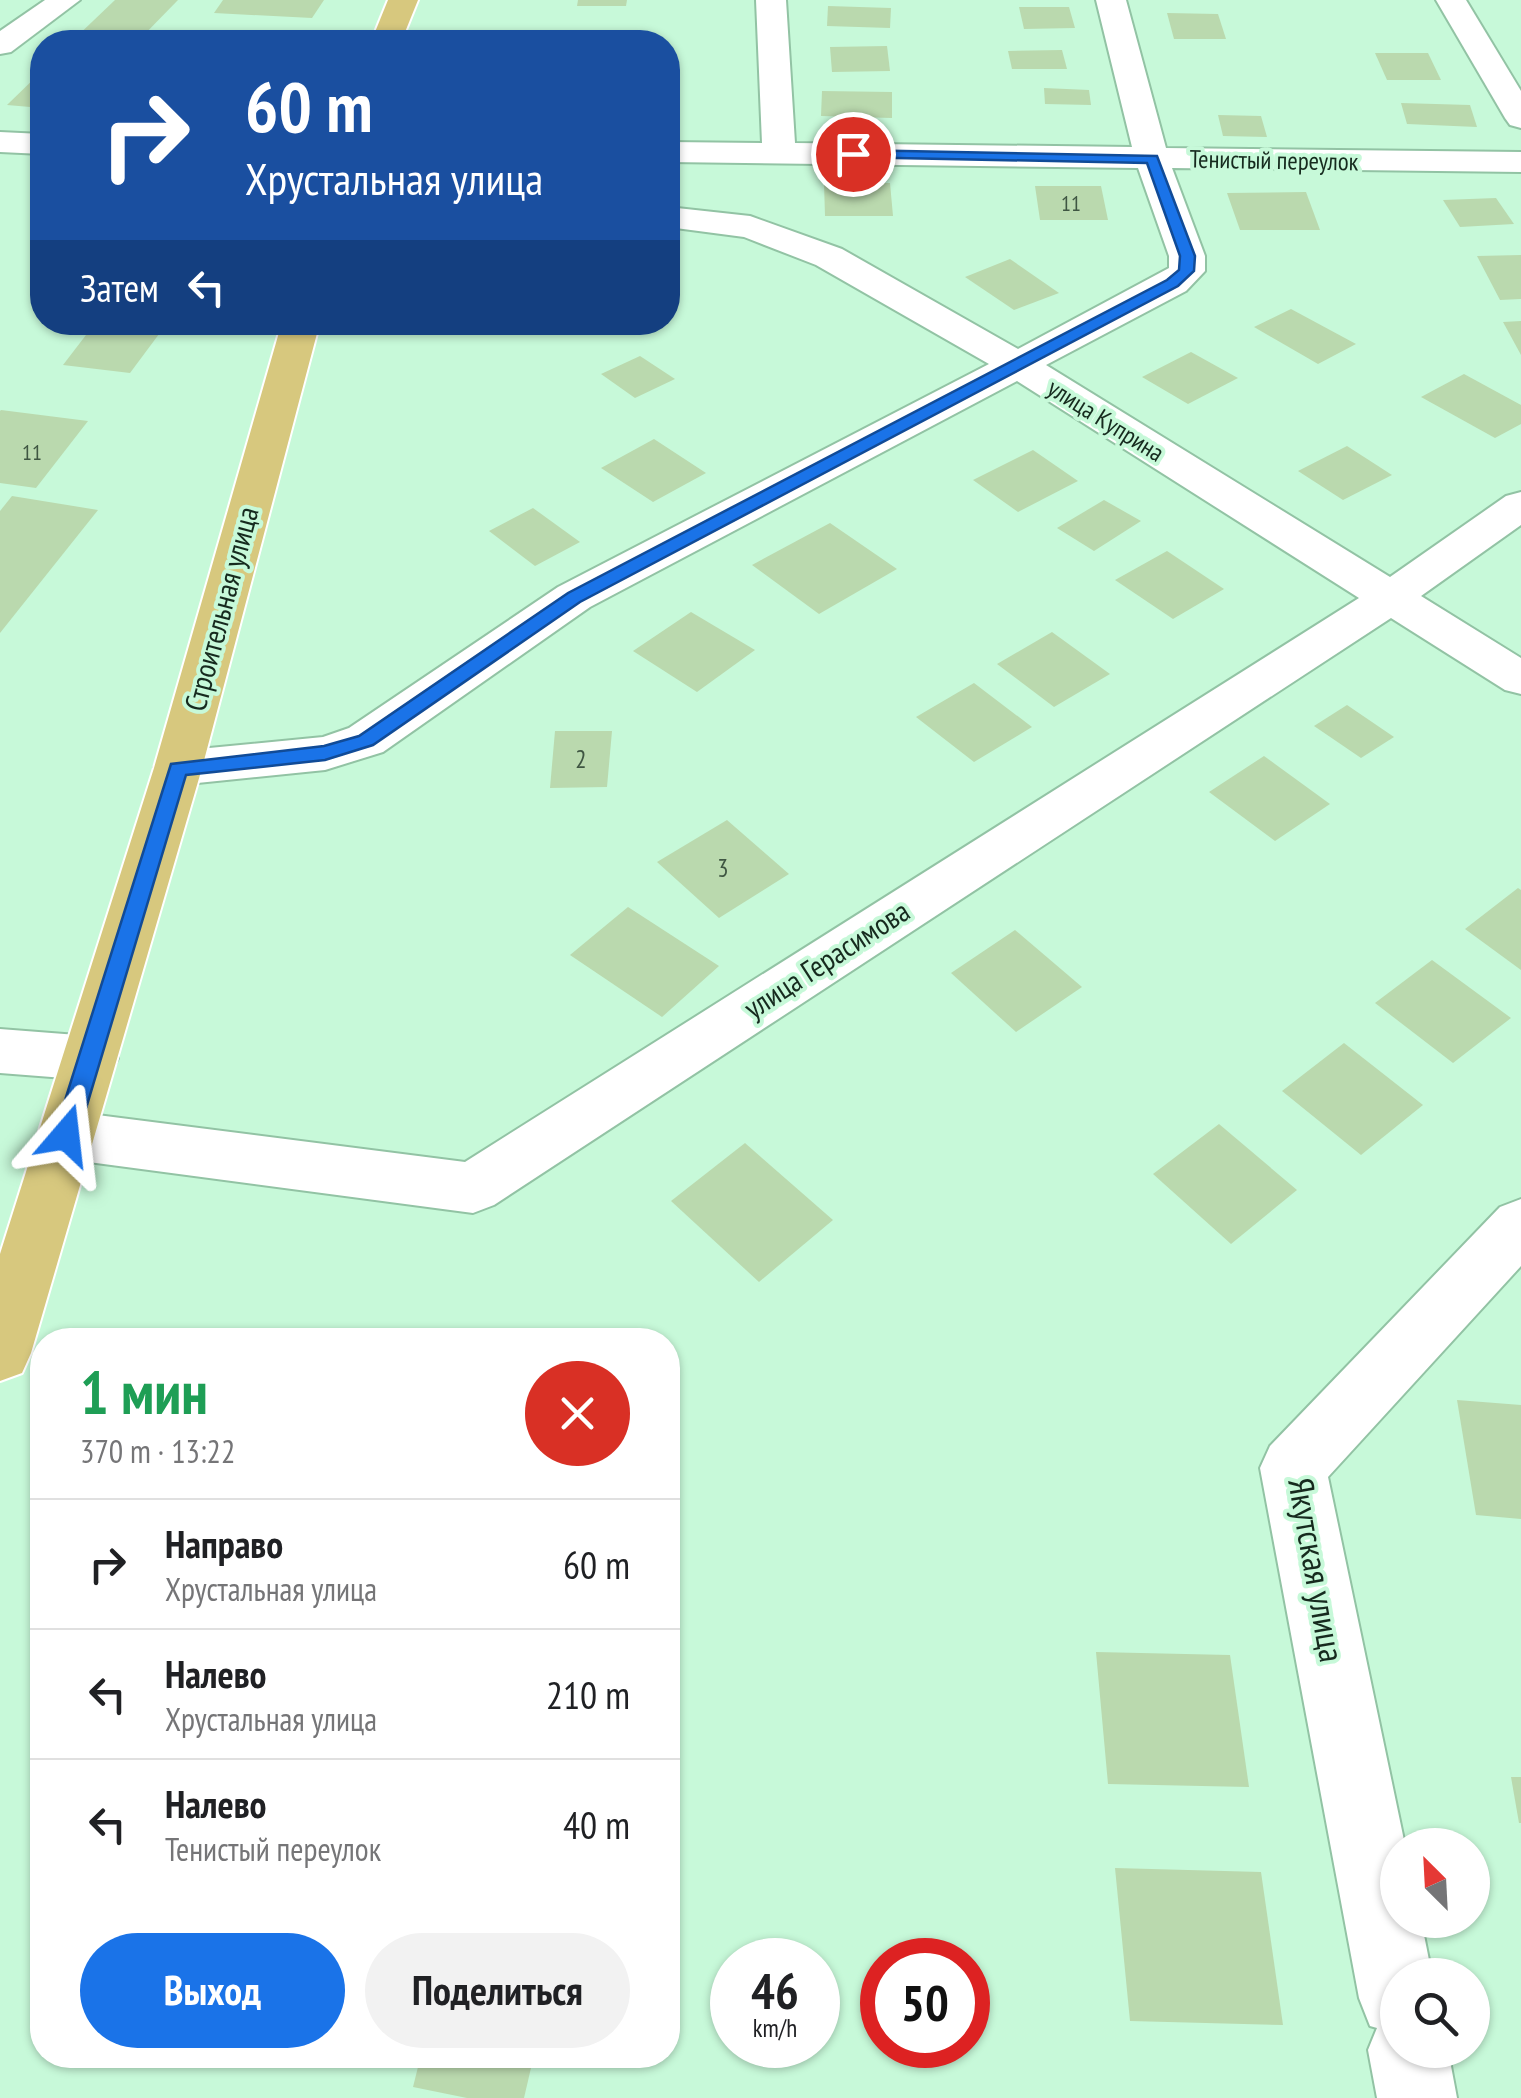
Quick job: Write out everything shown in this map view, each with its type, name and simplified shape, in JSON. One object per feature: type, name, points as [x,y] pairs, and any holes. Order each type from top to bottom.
[{"type":"main road","points":[[391,30],[403,0]]},
{"type":"main road","name":"Строительная улица","points":[[0,1353],[178,768],[297,335]]},
{"type":"street","points":[[0,45],[65,0]]},
{"type":"street","points":[[771,0],[778,152]]},
{"type":"street","points":[[178,768],[325,753],[366,740],[574,598],[1172,283],[1187,271],[1187,256],[1152,159],[1111,0]]},
{"type":"street","points":[[1451,0],[1521,118]]},
{"type":"street","points":[[0,142],[30,143]]},
{"type":"street","name":"Тенистый переулок","points":[[680,152],[1521,162]]},
{"type":"street","name":"улица Куприна","points":[[680,218],[750,227],[791,239],[829,257],[1017,364],[1521,679]]},
{"type":"street","name":"улица Герасимова","points":[[66,1135],[473,1188],[1388,599],[1521,504]]},
{"type":"street","points":[[0,1051],[90,1058]]},
{"type":"street","name":"Якутская улица","points":[[1390,1958],[1293,1468],[1521,1225]]},
{"type":"street","points":[[1411,2068],[1417,2098]]},
{"type":"building","points":[[115,0],[178,0],[149,30],[84,30]]},
{"type":"building","points":[[223,0],[324,0],[312,18],[214,13]]},
{"type":"building","points":[[578,0],[627,0],[626,6],[577,6]]},
{"type":"building","points":[[828,6],[891,8],[890,28],[827,26]]},
{"type":"building","points":[[1019,7],[1069,7],[1075,28],[1024,29]]},
{"type":"building","points":[[1167,13],[1218,14],[1226,39],[1174,39]]},
{"type":"building","points":[[887,46],[890,71],[832,72],[830,47]]},
{"type":"building","points":[[1062,50],[1067,69],[1012,69],[1008,51]]},
{"type":"building","points":[[1375,53],[1428,53],[1441,80],[1387,80]]},
{"type":"building","points":[[30,83],[30,107],[7,105]]},
{"type":"building","points":[[1044,88],[1089,90],[1091,105],[1045,104]]},
{"type":"building","points":[[822,91],[892,92],[892,118],[821,116]]},
{"type":"building","points":[[1401,103],[1470,105],[1477,127],[1407,124]]},
{"type":"building","points":[[1218,115],[1261,116],[1267,137],[1223,136]]},
{"type":"building","points":[[824,183],[890,183],[893,216],[825,216]]},
{"type":"building","points":[[1035,186],[1101,186],[1108,220],[1040,220]]},
{"type":"building","points":[[1306,192],[1320,230],[1240,230],[1227,193]]},
{"type":"building","points":[[1496,198],[1514,224],[1460,227],[1443,200]]},
{"type":"building","points":[[1521,255],[1521,299],[1500,300],[1477,256]]},
{"type":"building","points":[[1010,259],[1059,293],[1014,310],[965,277]]},
{"type":"building","points":[[1291,309],[1356,344],[1318,364],[1254,327]]},
{"type":"building","points":[[1521,321],[1521,355],[1503,322]]},
{"type":"building","points":[[86,335],[158,335],[130,373],[63,365]]},
{"type":"building","points":[[1191,352],[1238,378],[1188,404],[1142,377]]},
{"type":"building","points":[[640,356],[675,379],[635,398],[601,374]]},
{"type":"building","points":[[1464,374],[1521,405],[1521,424],[1495,438],[1421,397]]},
{"type":"building","points":[[0,411],[88,421],[36,488],[0,483]]},
{"type":"building","points":[[654,439],[706,473],[653,502],[601,468]]},
{"type":"building","points":[[1347,446],[1392,475],[1343,500],[1298,471]]},
{"type":"building","points":[[1033,450],[1078,481],[1018,512],[973,480]]},
{"type":"building","points":[[12,496],[98,510],[0,633],[0,511]]},
{"type":"building","points":[[1104,500],[1141,521],[1094,551],[1057,528]]},
{"type":"building","points":[[533,508],[580,542],[535,566],[489,531]]},
{"type":"building","points":[[830,523],[897,569],[819,614],[752,565]]},
{"type":"building","points":[[1167,551],[1224,589],[1173,619],[1115,580]]},
{"type":"building","points":[[691,612],[755,650],[697,692],[633,651]]},
{"type":"building","points":[[1052,632],[1110,674],[1054,707],[997,664]]},
{"type":"building","points":[[974,683],[1032,727],[974,762],[916,717]]},
{"type":"building","points":[[1347,705],[1394,737],[1361,758],[1314,726]]},
{"type":"building","points":[[555,731],[612,731],[607,787],[550,788]]},
{"type":"building","points":[[1264,756],[1330,804],[1275,841],[1209,792]]},
{"type":"building","points":[[727,820],[789,874],[719,918],[657,862]]},
{"type":"building","points":[[1518,888],[1521,890],[1521,970],[1465,929]]},
{"type":"building","points":[[628,907],[719,966],[662,1017],[570,955]]},
{"type":"building","points":[[1015,930],[1082,987],[1016,1032],[951,973]]},
{"type":"building","points":[[1432,960],[1511,1018],[1453,1063],[1375,1003]]},
{"type":"building","points":[[1344,1043],[1423,1105],[1361,1155],[1282,1091]]},
{"type":"building","points":[[1219,1124],[1297,1190],[1231,1244],[1153,1174]]},
{"type":"building","points":[[745,1143],[833,1220],[759,1282],[671,1201]]},
{"type":"building","points":[[1457,1400],[1521,1405],[1521,1519],[1476,1515]]},
{"type":"building","points":[[1096,1652],[1230,1655],[1249,1787],[1108,1784]]},
{"type":"building","points":[[1511,1777],[1521,1777],[1521,1823],[1519,1823]]},
{"type":"building","points":[[1115,1868],[1261,1872],[1283,2025],[1130,2021]]},
{"type":"building","points":[[418,2068],[531,2068],[524,2098],[467,2098],[413,2087]]},
{"type":"route","points":[[66,1135],[178,768],[325,753],[366,740],[574,598],[1172,283],[1187,271],[1187,256],[1152,159],[853,154]]}]
